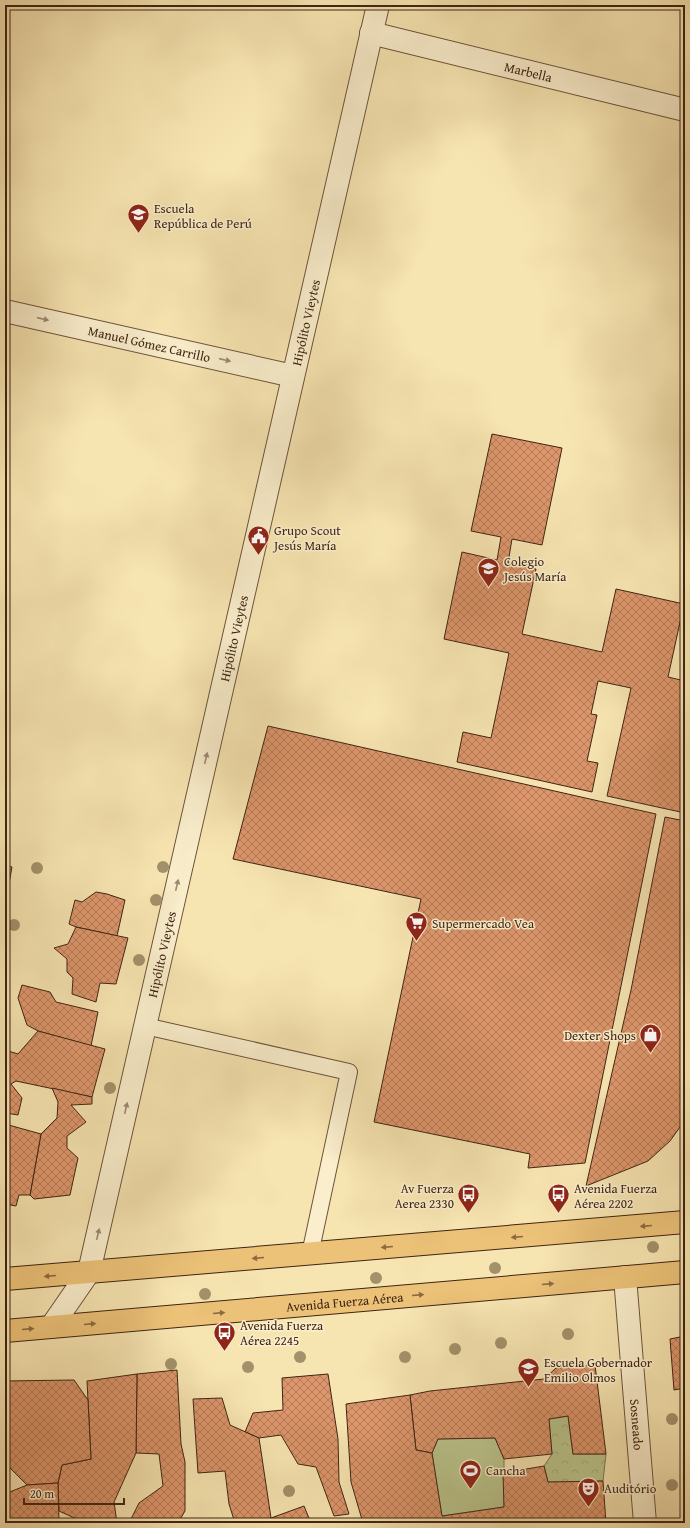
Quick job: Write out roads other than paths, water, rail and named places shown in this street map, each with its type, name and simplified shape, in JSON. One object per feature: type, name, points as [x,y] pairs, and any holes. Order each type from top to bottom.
[{"type":"main road","points":[[5,1279],[685,1222]]},
{"type":"main road","name":"Avenida Fuerza Aérea","points":[[5,1331],[685,1272]]},
{"type":"street","name":"Hipólito Vieytes","points":[[89,1272],[378,5]]},
{"type":"street","name":"Marbella","points":[[371,33],[685,110]]},
{"type":"street","name":"Manuel Gómez Carrillo","points":[[5,311],[293,376]]},
{"type":"street","points":[[51,1327],[89,1272]]},
{"type":"street","name":"Sosneado","points":[[625,1277],[645,1523]]},
{"type":"lane","points":[[145,1026],[349,1072],[310,1254]]},
{"type":"place","name":"Escuela República de Perú","points":[[138,234]]},
{"type":"place","name":"Grupo Scout Jesús María","points":[[259,556]]},
{"type":"place","name":"Colegio Jesús María","points":[[488,588]]},
{"type":"place","name":"Supermercado Vea","points":[[417,942]]},
{"type":"place","name":"Dexter Shops","points":[[651,1054]]},
{"type":"place","name":"Av Fuerza Aerea 2330","points":[[469,1214]]},
{"type":"place","name":"Avenida Fuerza Aérea 2202","points":[[558,1214]]},
{"type":"place","name":"Avenida Fuerza Aérea 2245","points":[[224,1352]]},
{"type":"place","name":"Escuela Gobernador Emilio Olmos","points":[[528,1388]]},
{"type":"place","name":"Cancha","points":[[471,1490]]},
{"type":"place","name":"Auditório","points":[[588,1508]]}]
